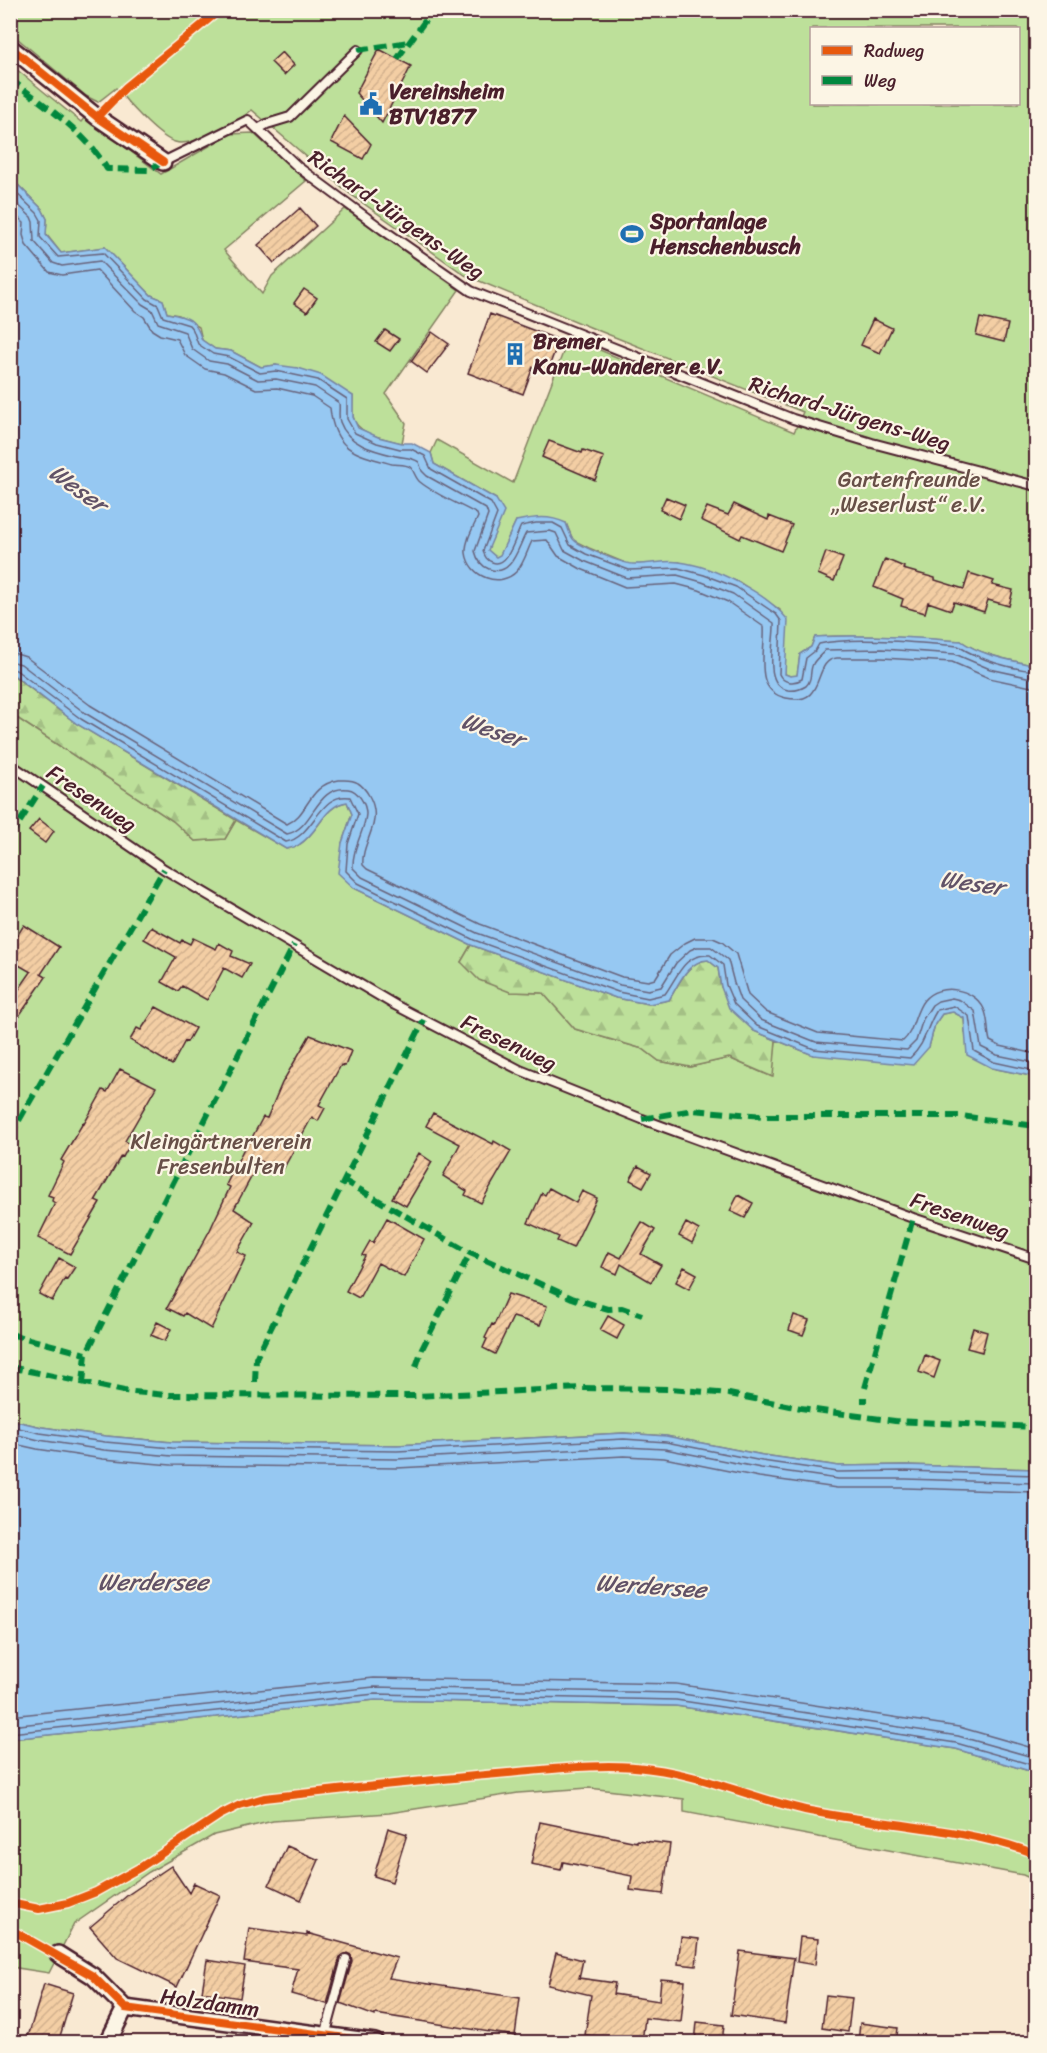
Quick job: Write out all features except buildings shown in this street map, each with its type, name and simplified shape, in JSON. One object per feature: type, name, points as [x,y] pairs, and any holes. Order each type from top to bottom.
[{"type":"street","points":[[10,47],[97,117],[163,162]]},
{"type":"street","points":[[58,1954],[93,1976],[125,2008],[108,2043]]},
{"type":"street","name":"Holzdamm","points":[[125,2008],[375,2043]]},
{"type":"lane","points":[[163,162],[248,120],[258,129],[290,117],[358,50]]},
{"type":"lane","name":"Richard-Jürgens-Weg","points":[[258,129],[298,167],[382,230],[471,291],[793,419],[872,443],[1036,486]]},
{"type":"lane","name":"Fresenweg","points":[[10,764],[164,870],[395,1005],[520,1070],[642,1119],[913,1218],[1036,1259]]},
{"type":"lane","points":[[325,2036],[346,1959]]},
{"type":"green space","name":"Gartenfreunde „Weserlust“ e.V.","points":[[10,11],[1036,11],[1036,666],[988,654],[961,641],[833,636],[815,637],[811,647],[800,654],[797,676],[790,676],[785,674],[780,610],[739,582],[679,562],[630,565],[573,540],[566,523],[516,521],[500,556],[496,557],[488,551],[496,499],[434,464],[431,453],[437,440],[513,483],[569,337],[794,432],[803,412],[465,275],[350,194],[252,110],[226,127],[203,138],[183,143],[168,139],[152,127],[116,88],[98,102],[86,96],[11,33]]},
{"type":"green space","points":[[10,64],[81,122],[85,117],[161,174],[230,134],[253,133],[306,181],[224,250],[262,294],[272,276],[345,209],[459,290],[386,394],[406,423],[402,443],[380,438],[360,428],[353,416],[353,396],[276,365],[261,367],[231,351],[215,349],[202,340],[199,327],[179,315],[167,313],[163,300],[151,295],[105,247],[61,253],[46,234],[47,219],[42,209],[11,178]]},
{"type":"green space","points":[[10,673],[77,724],[236,820],[225,839],[195,841],[173,821],[11,714]]},
{"type":"green space","name":"Kleingärtnerverein Fresenbulten","points":[[11,714],[173,821],[195,841],[225,839],[236,820],[286,849],[292,848],[307,839],[327,813],[339,804],[347,802],[352,814],[342,843],[354,888],[471,945],[461,962],[510,992],[543,993],[575,1029],[643,1049],[659,1061],[690,1067],[729,1058],[772,1077],[776,1040],[813,1055],[929,1047],[935,1024],[942,1014],[953,1012],[964,1018],[965,1032],[992,1068],[1036,1077],[1036,1469],[906,1465],[839,1466],[763,1455],[666,1436],[624,1433],[397,1445],[172,1442],[106,1436],[11,1420]]},
{"type":"green space","points":[[471,945],[616,998],[649,1004],[669,1000],[689,969],[701,961],[708,960],[718,968],[721,987],[754,1031],[776,1040],[773,1077],[729,1058],[690,1067],[659,1061],[643,1049],[575,1029],[543,993],[510,992],[479,980],[461,962]]},
{"type":"green space","points":[[375,1700],[676,1706],[956,1749],[1036,1773],[1036,1881],[1023,1875],[684,1812],[684,1799],[589,1788],[518,1793],[389,1813],[273,1821],[214,1835],[149,1872],[74,1924],[49,1973],[11,1967],[10,1739]]},
{"type":"water","name":"Weser","points":[[11,178],[42,209],[47,219],[46,235],[61,253],[105,247],[151,295],[163,300],[167,313],[190,320],[197,327],[202,340],[215,349],[231,351],[261,367],[276,365],[298,368],[321,375],[353,396],[353,417],[358,428],[378,437],[412,443],[431,453],[434,464],[496,499],[504,512],[488,550],[496,557],[500,555],[516,521],[548,518],[566,523],[571,536],[578,543],[621,561],[639,564],[679,562],[723,575],[767,600],[788,620],[785,674],[790,676],[797,675],[800,654],[811,647],[815,637],[833,636],[888,636],[961,641],[987,654],[1036,666],[1036,1077],[992,1068],[967,1055],[964,1018],[953,1012],[942,1014],[935,1024],[929,1047],[913,1065],[813,1055],[754,1031],[729,1008],[721,987],[718,968],[708,960],[694,964],[689,969],[669,1000],[649,1004],[616,998],[471,945],[354,888],[338,873],[342,843],[352,814],[347,802],[339,804],[327,813],[307,839],[295,847],[286,849],[77,724],[11,673]]},
{"type":"water","name":"Werdersee","points":[[11,1420],[106,1436],[172,1442],[397,1445],[624,1433],[666,1436],[763,1455],[839,1466],[906,1465],[1036,1469],[1036,1773],[956,1749],[676,1706],[375,1700],[11,1739]]},
{"type":"marked path","points":[[397,59],[433,10]]},
{"type":"marked path","points":[[358,50],[409,42]]},
{"type":"marked path","points":[[10,79],[76,131],[98,155],[107,169],[148,170],[163,162]]},
{"type":"marked path","points":[[10,837],[43,786]]},
{"type":"marked path","points":[[10,1136],[164,869]]},
{"type":"marked path","points":[[83,1383],[86,1354],[294,945]]},
{"type":"marked path","points":[[255,1382],[256,1358],[424,1020]]},
{"type":"marked path","points":[[642,1119],[693,1110],[764,1116],[961,1116],[1036,1126]]},
{"type":"marked path","points":[[343,1180],[470,1253],[572,1298],[608,1309],[622,1308],[642,1315]]},
{"type":"marked path","points":[[865,1388],[913,1218]]},
{"type":"marked path","points":[[416,1367],[422,1349],[470,1253]]},
{"type":"marked path","points":[[10,1334],[86,1354]]},
{"type":"marked path","points":[[10,1367],[124,1391],[166,1395],[415,1396],[582,1388],[671,1389],[729,1394],[801,1408],[895,1421],[1036,1427]]},
{"type":"marked path","points":[[864,1397],[864,1403]]},
{"type":"cycle path","points":[[97,117],[126,87],[220,10]]},
{"type":"cycle path","points":[[10,47],[97,117],[163,162]]},
{"type":"cycle path","points":[[10,1903],[39,1909],[68,1903],[96,1892],[141,1867],[220,1815],[240,1805],[264,1798],[580,1767],[617,1766],[672,1772],[810,1811],[953,1832],[1036,1854]]},
{"type":"cycle path","points":[[10,1929],[93,1976],[125,2008],[375,2042]]},
{"type":"place","name":"Vereinsheim BTV1877","points":[[371,104]]},
{"type":"place","name":"Sportanlage Henschenbusch","points":[[632,234]]},
{"type":"place","name":"Bremer Kanu-Wanderer e.V.","points":[[515,354]]}]
